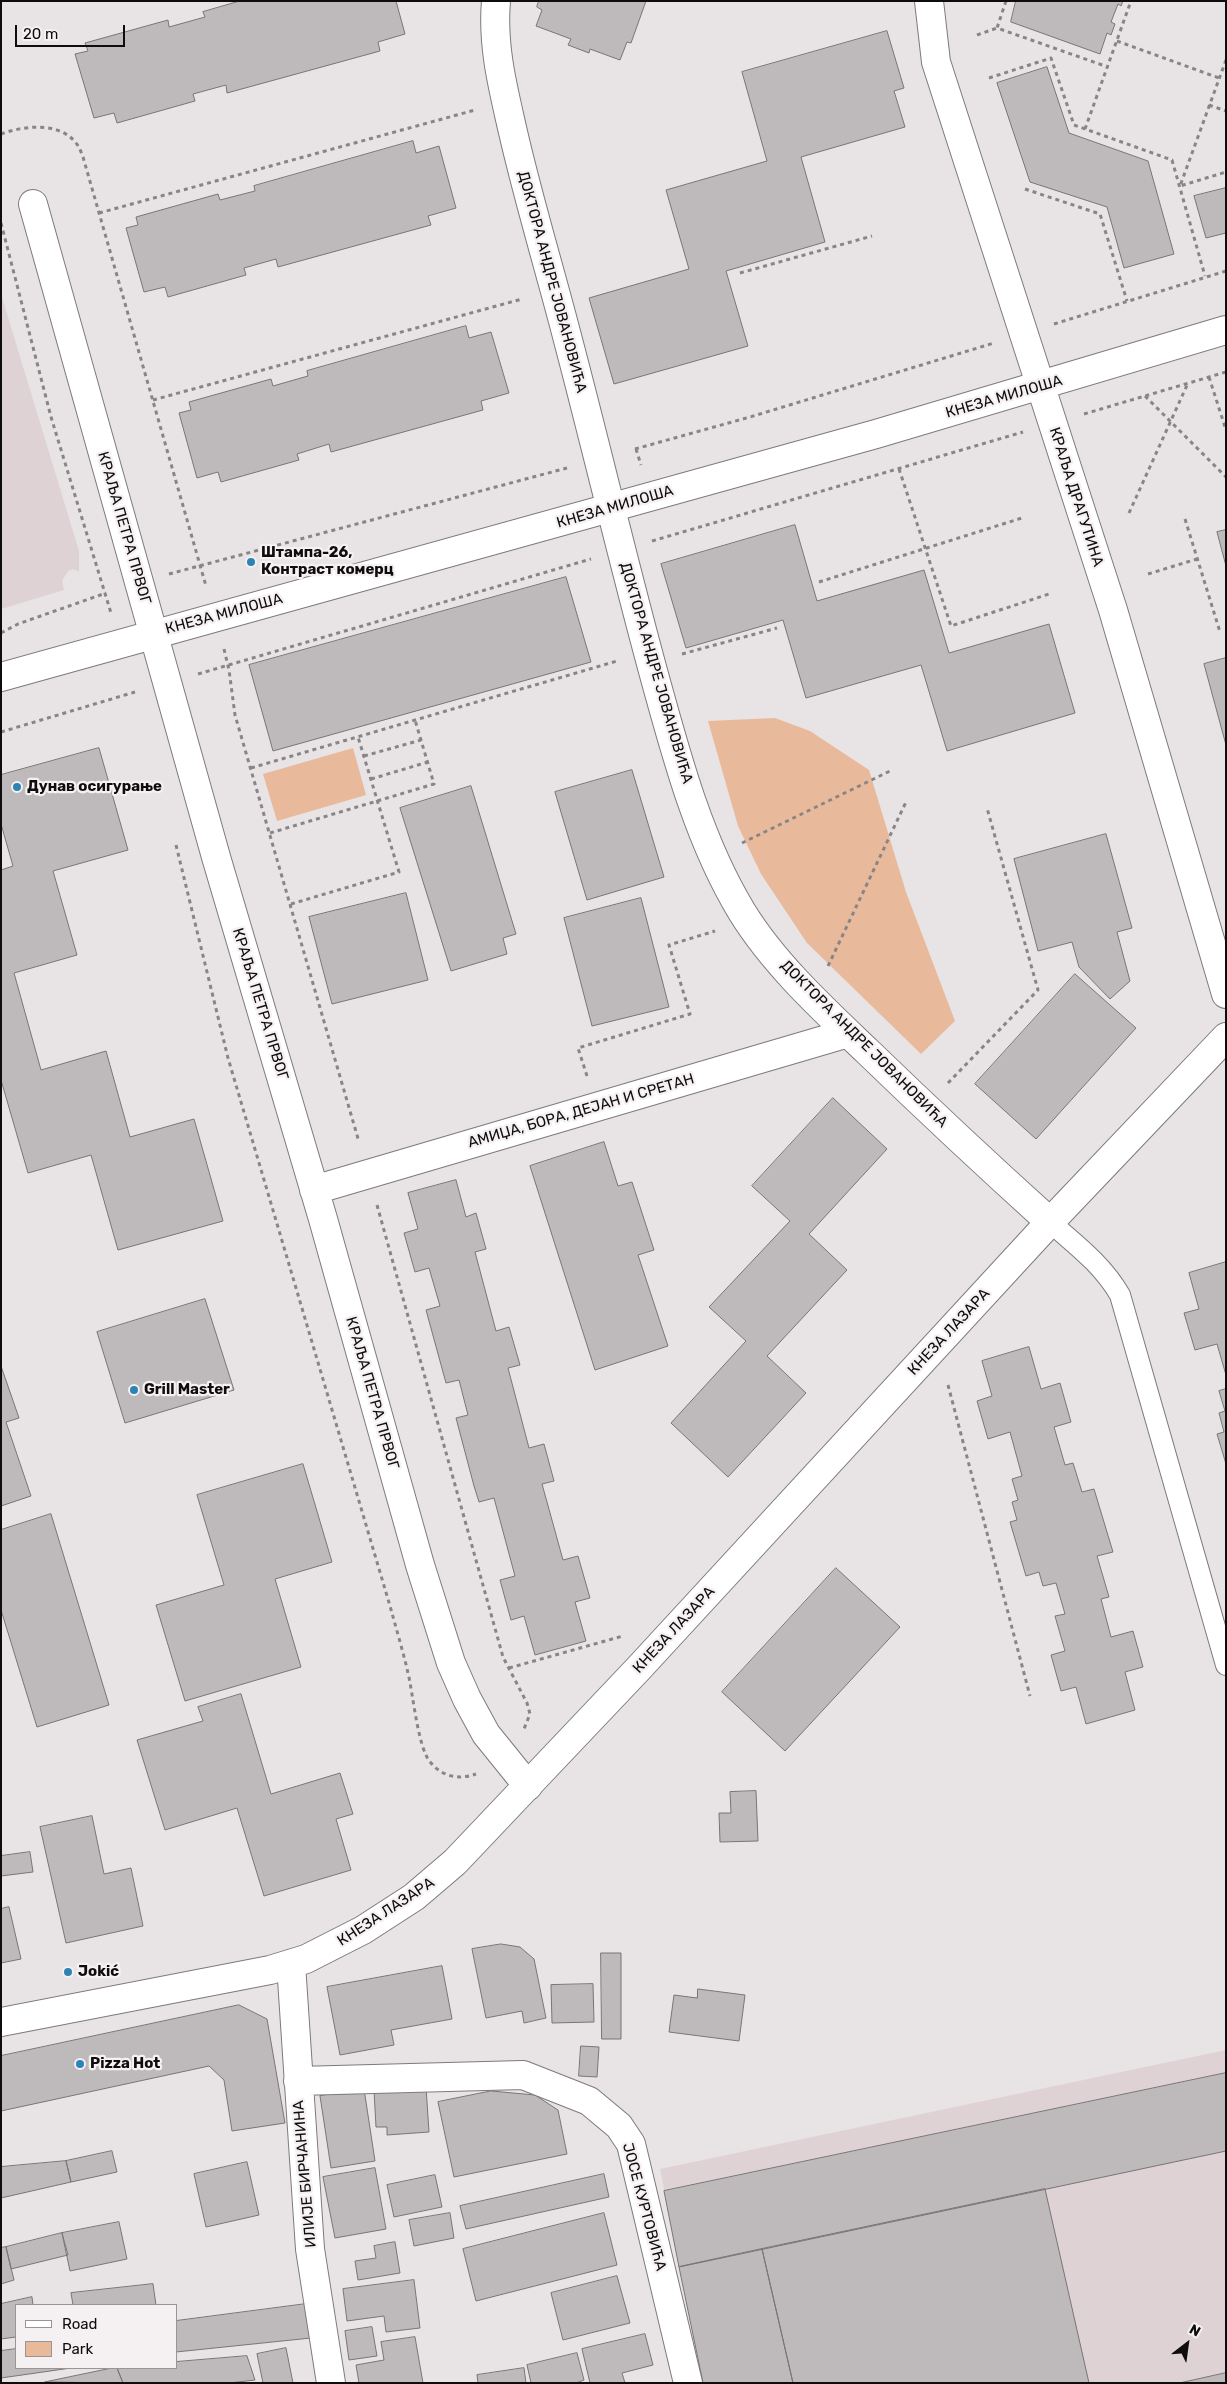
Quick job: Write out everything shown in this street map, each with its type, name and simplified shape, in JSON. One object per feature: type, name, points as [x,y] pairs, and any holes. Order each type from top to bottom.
[{"type":"street","name":"ДОКТОРА АНДРЕ ЈОВАНОВИЋА","points":[[496,1],[494,26],[503,87],[521,164],[670,735],[718,867],[742,913],[774,955],[848,1033],[997,1175],[1050,1222]]},
{"type":"street","name":"КРАЉА ДРАГУТИНА","points":[[929,1],[936,62],[1114,610],[1226,994]]},
{"type":"street","name":"КРАЉА ПЕТРА ПРВОГ","points":[[33,204],[216,857],[314,1190],[420,1565],[452,1663],[467,1699],[486,1734],[528,1786]]},
{"type":"street","name":"КНЕЗА МИЛОША","points":[[1,677],[154,633],[650,498],[1040,386],[1226,330]]},
{"type":"street","name":"АМИЏА, БОРА, ДЕЈАН И СРЕТАН","points":[[314,1190],[848,1033]]},
{"type":"street","name":"КНЕЗА ЛАЗАРА","points":[[1,2022],[291,1964],[306,1959],[363,1930],[414,1897],[455,1862],[528,1786],[1050,1222],[1226,1037]]},
{"type":"street","name":"ИЛИЈЕ БИРЧАНИНА","points":[[291,1964],[310,2249],[331,2383]]},
{"type":"street","name":"ЈОСЕ КУРТОВИЋА","points":[[298,2081],[523,2076],[590,2101],[619,2126],[631,2144],[688,2383]]},
{"type":"lane","points":[[1050,1222],[1099,1264],[1109,1276],[1120,1295],[1226,1665]]},
{"type":"path","points":[[997,28],[1006,1]]},
{"type":"path","points":[[1086,129],[1131,1]]},
{"type":"path","points":[[977,34],[997,28],[1108,67]]},
{"type":"path","points":[[1117,41],[1220,78]]},
{"type":"path","points":[[989,78],[1051,58],[1074,125],[1172,160],[1206,277]]},
{"type":"path","points":[[1180,186],[1226,60]]},
{"type":"path","points":[[1209,105],[1226,111]]},
{"type":"path","points":[[99,213],[476,109]]},
{"type":"path","points":[[1,134],[30,127],[64,132],[76,142],[83,157],[200,566]]},
{"type":"path","points":[[1180,186],[1226,172]]},
{"type":"path","points":[[1025,189],[1100,214],[1127,301]]},
{"type":"path","points":[[740,273],[872,236]]},
{"type":"path","points":[[152,400],[522,299]]},
{"type":"path","points":[[1209,377],[1226,430]]},
{"type":"path","points":[[1129,513],[1188,383]]},
{"type":"path","points":[[1145,396],[1226,477]]},
{"type":"path","points":[[636,449],[650,498]]},
{"type":"path","points":[[565,468],[580,517]]},
{"type":"path","points":[[898,469],[951,626],[1050,594]]},
{"type":"path","points":[[819,582],[1026,517]]},
{"type":"path","points":[[1185,519],[1220,632]]},
{"type":"path","points":[[1148,574],[1197,559]]},
{"type":"path","points":[[1,633],[18,624]]},
{"type":"path","points":[[674,656],[777,628]]},
{"type":"path","points":[[251,768],[624,659]]},
{"type":"path","points":[[270,833],[434,784],[415,720]]},
{"type":"path","points":[[291,904],[399,872],[358,737]]},
{"type":"path","points":[[364,756],[421,740]]},
{"type":"path","points":[[371,779],[428,762]]},
{"type":"path","points":[[734,846],[890,771]]},
{"type":"path","points":[[826,969],[906,802]]},
{"type":"path","points":[[945,1086],[1038,990],[987,808]]},
{"type":"path","points":[[587,1076],[578,1048],[690,1014],[670,945],[716,931]]},
{"type":"path","points":[[948,1385],[1030,1696]]},
{"type":"path","points":[[509,1668],[624,1635]]},
{"type":"shaded area","points":[[1,294],[79,551],[79,572],[73,569],[68,571],[62,581],[64,590],[1,609]]},
{"type":"shaded area","points":[[1226,2050],[1226,2383],[703,2383],[660,2169]]},
{"type":"green space","points":[[775,718],[810,731],[869,770],[906,892],[955,1021],[921,1054],[807,943],[761,874],[738,826],[708,721]]},
{"type":"green space","points":[[353,748],[366,795],[277,821],[263,774]]},
{"type":"building","points":[[240,1],[396,1],[405,34],[378,42],[380,51],[227,93],[226,85],[193,94],[195,101],[117,123],[114,113],[94,118],[75,54],[88,51],[85,43],[168,20],[169,27],[205,17],[203,12]]},
{"type":"building","points":[[539,1],[646,1],[631,43],[627,42],[620,60],[590,49],[589,53],[568,45],[571,39],[536,26],[542,10],[537,7]]},
{"type":"building","points":[[1016,1],[1123,1],[1121,6],[1118,4],[1111,22],[1115,24],[1111,35],[1107,33],[1100,54],[1011,22]]},
{"type":"building","points":[[887,31],[904,88],[894,91],[905,127],[801,157],[825,242],[726,271],[748,346],[614,384],[589,298],[689,269],[666,190],[767,161],[742,72]]},
{"type":"building","points":[[1047,67],[1069,133],[1148,161],[1174,254],[1124,268],[1107,207],[1030,182],[997,83]]},
{"type":"building","points":[[413,141],[416,153],[439,146],[456,208],[428,216],[431,225],[278,267],[276,259],[244,268],[246,275],[168,297],[165,287],[144,292],[126,228],[138,225],[136,217],[218,194],[220,200],[255,191],[254,186]]},
{"type":"building","points":[[1226,188],[1226,233],[1206,238],[1194,196]]},
{"type":"building","points":[[466,326],[469,338],[491,332],[509,393],[481,401],[483,410],[331,452],[329,444],[297,454],[299,460],[221,482],[218,472],[197,478],[179,413],[191,410],[189,402],[271,379],[273,386],[308,376],[307,371]]},
{"type":"building","points":[[795,525],[817,601],[924,570],[949,653],[1049,624],[1075,713],[947,751],[921,665],[806,698],[783,620],[686,648],[661,564]]},
{"type":"building","points":[[1226,530],[1226,566],[1217,532]]},
{"type":"building","points":[[566,577],[591,662],[273,751],[249,665]]},
{"type":"building","points":[[1226,658],[1226,745],[1204,664]]},
{"type":"building","points":[[99,748],[128,850],[53,871],[77,955],[14,973],[41,1070],[106,1051],[130,1137],[194,1119],[223,1221],[118,1250],[91,1155],[28,1173],[1,1080],[1,870],[13,866],[1,824],[1,775]]},
{"type":"building","points":[[632,770],[664,877],[587,900],[555,792]]},
{"type":"building","points":[[471,786],[516,934],[503,938],[507,954],[451,971],[400,808]]},
{"type":"building","points":[[1106,834],[1132,928],[1117,932],[1130,981],[1110,999],[1079,967],[1072,942],[1038,951],[1014,859]]},
{"type":"building","points":[[406,893],[428,980],[332,1004],[309,917]]},
{"type":"building","points":[[641,898],[669,1007],[592,1026],[564,918]]},
{"type":"building","points":[[1075,974],[1136,1028],[1036,1139],[975,1084]]},
{"type":"building","points":[[833,1098],[887,1149],[809,1234],[847,1270],[767,1356],[806,1393],[728,1477],[671,1423],[746,1341],[709,1307],[790,1221],[752,1186]]},
{"type":"building","points":[[604,1142],[618,1186],[632,1182],[654,1250],[638,1255],[668,1346],[595,1370],[530,1166]]},
{"type":"building","points":[[456,1180],[466,1217],[476,1213],[486,1249],[475,1252],[496,1331],[509,1327],[520,1365],[508,1368],[529,1448],[544,1444],[554,1481],[542,1484],[563,1560],[578,1556],[590,1598],[575,1602],[586,1641],[535,1655],[524,1616],[511,1620],[500,1580],[515,1576],[494,1498],[479,1502],[474,1486],[456,1418],[468,1415],[459,1380],[446,1383],[426,1310],[440,1306],[429,1268],[415,1272],[404,1233],[418,1229],[408,1193]]},
{"type":"building","points":[[1226,1262],[1226,1375],[1217,1344],[1195,1350],[1184,1313],[1199,1309],[1189,1273]]},
{"type":"building","points":[[205,1299],[234,1390],[125,1423],[97,1332]]},
{"type":"building","points":[[1029,1347],[1041,1389],[1060,1383],[1071,1422],[1054,1427],[1065,1465],[1073,1463],[1082,1492],[1094,1489],[1113,1552],[1097,1556],[1109,1597],[1101,1599],[1111,1637],[1133,1631],[1143,1667],[1125,1672],[1135,1710],[1086,1724],[1076,1687],[1061,1691],[1051,1655],[1065,1651],[1055,1616],[1065,1614],[1056,1583],[1043,1586],[1039,1572],[1026,1576],[1010,1522],[1017,1520],[1012,1502],[1018,1500],[1012,1479],[1022,1476],[1010,1432],[988,1439],[977,1401],[992,1396],[982,1361]]},
{"type":"building","points":[[1,1366],[19,1418],[6,1422],[31,1496],[1,1506]]},
{"type":"building","points":[[1226,1389],[1226,1464],[1217,1434],[1224,1432],[1219,1413],[1225,1411],[1219,1391]]},
{"type":"building","points":[[303,1464],[332,1562],[275,1579],[301,1667],[185,1701],[156,1605],[224,1585],[197,1495]]},
{"type":"building","points":[[51,1514],[109,1705],[37,1727],[1,1610],[1,1530]]},
{"type":"building","points":[[836,1568],[900,1627],[785,1751],[722,1692]]},
{"type":"building","points":[[241,1694],[271,1794],[340,1773],[353,1814],[336,1819],[351,1870],[264,1896],[237,1808],[165,1830],[137,1740],[203,1721],[198,1707]]},
{"type":"building","points":[[756,1791],[758,1841],[720,1842],[719,1813],[731,1813],[730,1792]]},
{"type":"building","points":[[92,1816],[104,1874],[131,1868],[143,1926],[66,1943],[40,1827]]},
{"type":"building","points":[[30,1852],[33,1872],[1,1876],[1,1856]]},
{"type":"building","points":[[9,1907],[21,1959],[1,1963],[1,1909]]},
{"type":"building","points":[[501,1944],[520,1947],[534,1959],[546,2018],[524,2023],[522,2011],[486,2018],[472,1949]]},
{"type":"building","points":[[601,1953],[621,1953],[621,2039],[602,2039]]},
{"type":"building","points":[[442,1966],[452,2019],[391,2030],[394,2045],[340,2055],[327,1987]]},
{"type":"building","points":[[593,1984],[594,2022],[552,2023],[551,1985]]},
{"type":"building","points":[[698,1989],[745,1995],[739,2041],[669,2032],[674,1995],[697,1998]]},
{"type":"building","points":[[239,2005],[267,2019],[285,2123],[232,2131],[224,2080],[209,2066],[1,2111],[1,2056]]},
{"type":"building","points":[[581,2046],[599,2047],[597,2077],[579,2076]]},
{"type":"building","points":[[1226,2073],[1226,2151],[679,2267],[664,2191]]},
{"type":"building","points":[[426,2087],[429,2132],[387,2135],[387,2127],[376,2127],[374,2090]]},
{"type":"building","points":[[364,2089],[375,2161],[331,2168],[320,2096]]},
{"type":"building","points":[[491,2091],[535,2095],[558,2110],[567,2154],[454,2177],[438,2102]]},
{"type":"building","points":[[112,2151],[117,2172],[71,2182],[66,2161]]},
{"type":"building","points":[[66,2161],[71,2182],[1,2198],[1,2167]]},
{"type":"building","points":[[247,2162],[259,2215],[206,2227],[194,2174]]},
{"type":"building","points":[[375,2168],[386,2229],[335,2238],[323,2177]]},
{"type":"building","points":[[604,2174],[609,2197],[466,2229],[460,2206]]},
{"type":"building","points":[[435,2175],[442,2207],[394,2217],[387,2185]]},
{"type":"building","points":[[1045,2189],[1089,2383],[793,2383],[762,2249]]},
{"type":"building","points":[[450,2213],[454,2238],[414,2246],[409,2220]]},
{"type":"building","points":[[604,2213],[617,2265],[476,2301],[463,2249]]},
{"type":"building","points":[[119,2222],[127,2259],[70,2271],[62,2233]]},
{"type":"building","points":[[62,2233],[68,2255],[11,2269],[6,2247]]},
{"type":"building","points":[[395,2242],[400,2273],[358,2280],[355,2261],[376,2258],[374,2246]]},
{"type":"building","points":[[6,2247],[14,2280],[1,2284],[1,2248]]},
{"type":"building","points":[[762,2249],[793,2383],[703,2383],[679,2267]]},
{"type":"building","points":[[617,2276],[630,2323],[563,2340],[551,2293]]},
{"type":"building","points":[[414,2280],[420,2328],[386,2332],[384,2316],[347,2321],[343,2289]]},
{"type":"building","points":[[153,2284],[156,2304],[73,2304],[71,2293]]},
{"type":"building","points":[[32,2297],[33,2304],[15,2304],[15,2337],[1,2339],[1,2304]]},
{"type":"building","points":[[306,2304],[311,2338],[178,2352],[178,2321]]},
{"type":"building","points":[[372,2327],[377,2356],[349,2360],[345,2331]]},
{"type":"building","points":[[645,2334],[653,2365],[622,2373],[625,2383],[590,2383],[582,2349]]},
{"type":"building","points":[[415,2337],[423,2383],[359,2383],[356,2365],[384,2360],[381,2342]]},
{"type":"building","points":[[286,2348],[293,2383],[263,2383],[257,2354]]},
{"type":"building","points":[[15,2349],[15,2369],[64,2369],[1,2378],[1,2351]]},
{"type":"building","points":[[577,2353],[584,2380],[576,2383],[531,2383],[527,2365]]},
{"type":"building","points":[[247,2356],[255,2380],[229,2383],[123,2383],[117,2369],[178,2369],[178,2362]]},
{"type":"building","points":[[524,2368],[526,2383],[478,2383],[477,2375]]},
{"type":"building","points":[[107,2369],[117,2369],[123,2383],[45,2382]]},
{"type":"building","points":[[1226,2373],[1226,2383],[1180,2383]]},
{"type":"place","name":"Штампа-26, Контраст комерц","points":[[251,562]]},
{"type":"place","name":"Дунав осигурање","points":[[17,787]]},
{"type":"place","name":"Grill Master","points":[[134,1390]]},
{"type":"place","name":"Jokić","points":[[68,1972]]},
{"type":"place","name":"Pizza Hot","points":[[80,2064]]}]
